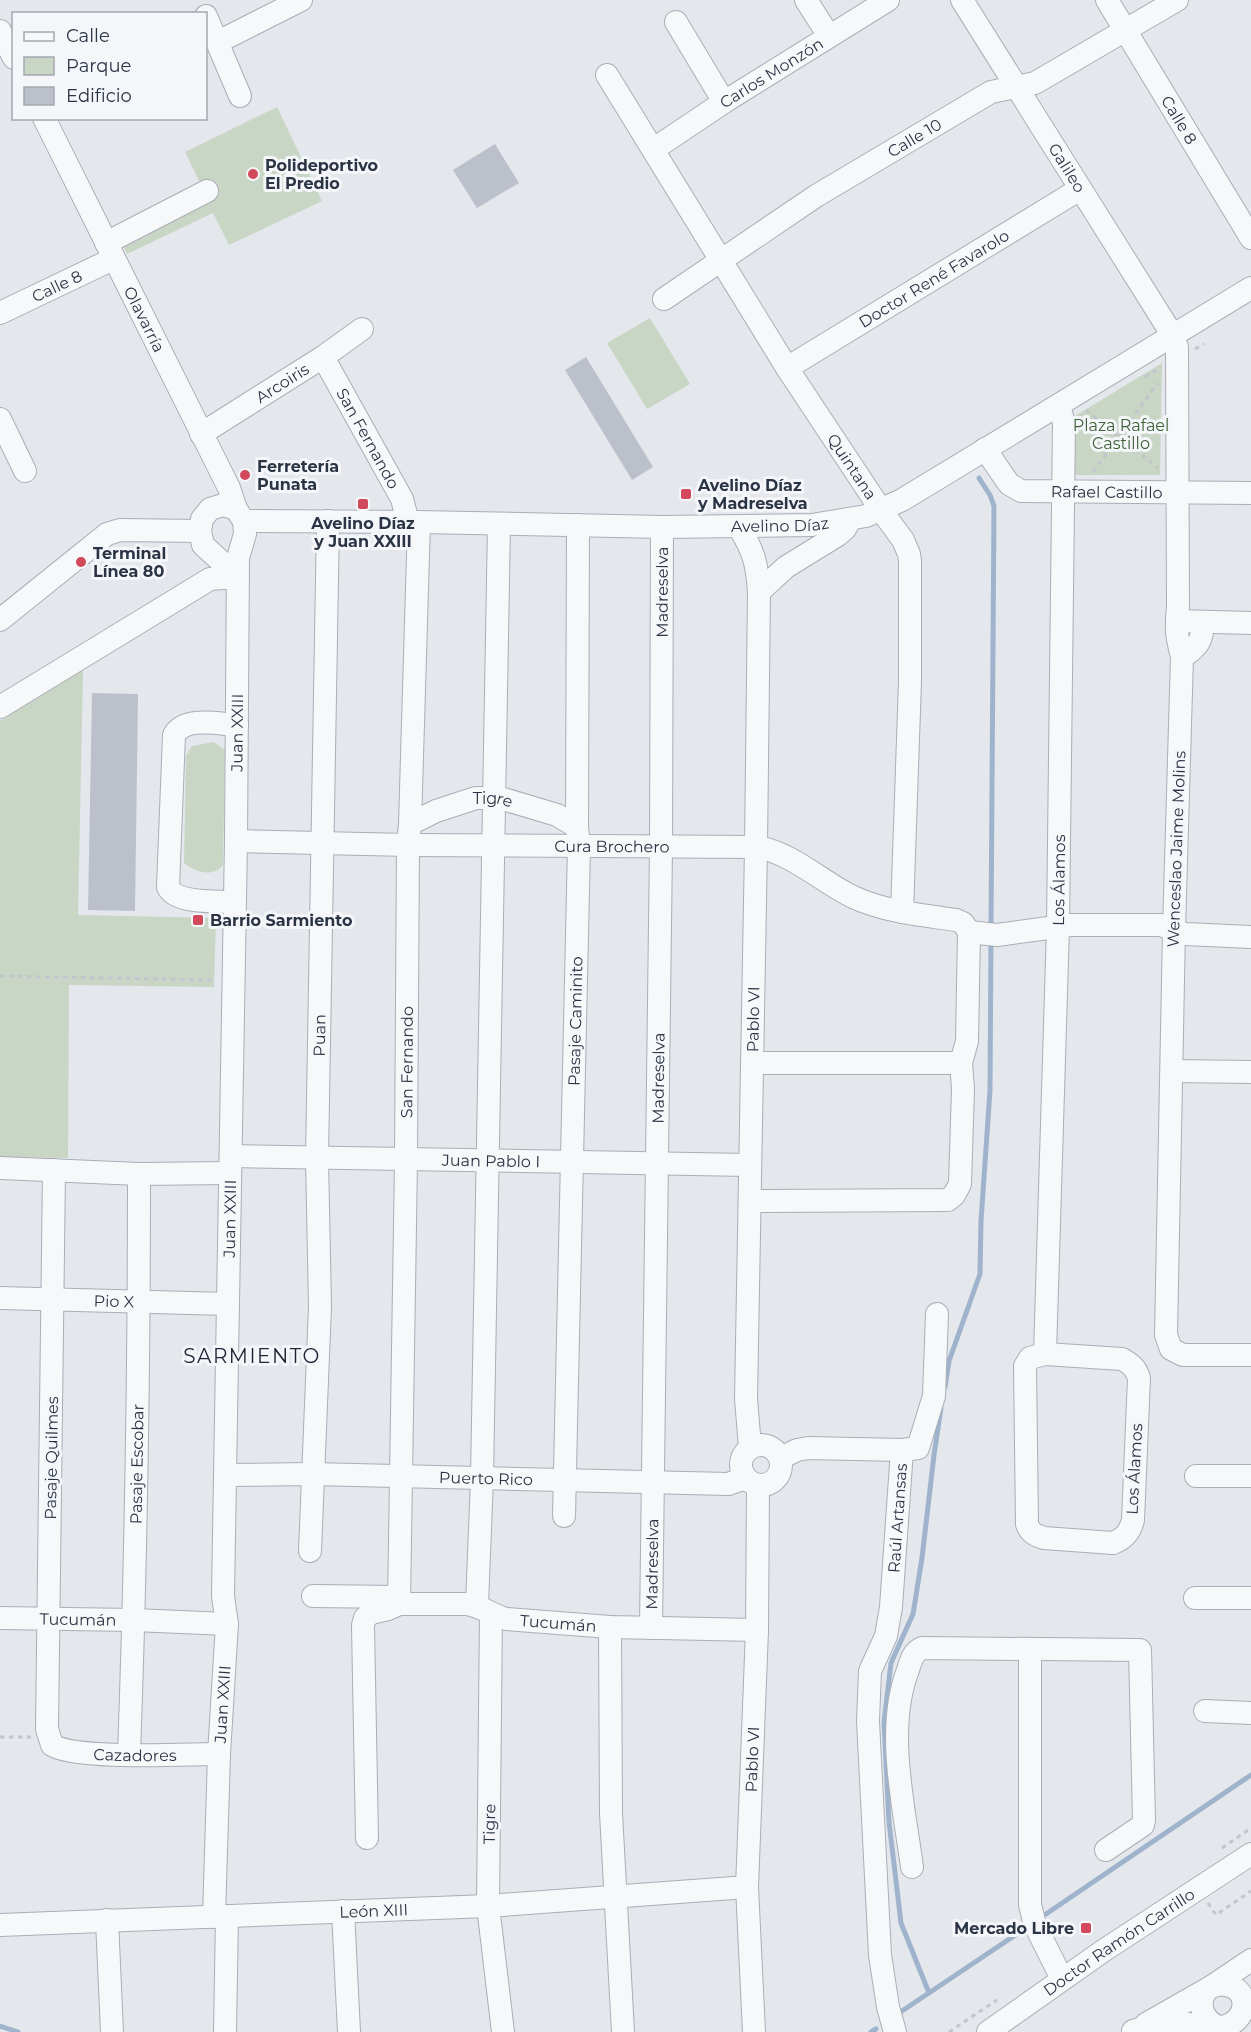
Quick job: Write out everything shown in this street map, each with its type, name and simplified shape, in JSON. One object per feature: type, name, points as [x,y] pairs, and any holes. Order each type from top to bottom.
[{"type":"street","points":[[218,42],[301,0]]},
{"type":"street","points":[[806,0],[829,36]]},
{"type":"street","name":"Carlos Monzón","points":[[654,149],[724,102],[888,0]]},
{"type":"street","name":"Galileo","points":[[962,0],[1175,347]]},
{"type":"street","name":"Calle 8","points":[[1107,0],[1251,238]]},
{"type":"street","name":"Calle 10","points":[[664,299],[816,196],[991,92],[1035,83],[1177,0]]},
{"type":"street","points":[[207,19],[240,96]]},
{"type":"street","points":[[676,22],[724,102]]},
{"type":"street","points":[[0,31],[12,54]]},
{"type":"street","name":"Quintana","points":[[607,75],[788,369],[907,546],[910,561],[910,682],[902,912]]},
{"type":"street","name":"Olavarría","points":[[45,120],[229,488],[240,515]]},
{"type":"street","name":"Doctor René Favarolo","points":[[788,369],[1080,189]]},
{"type":"street","name":"Calle 8","points":[[0,313],[110,251],[207,191]]},
{"type":"street","name":"Avelino Díaz","points":[[240,515],[328,521],[662,527],[812,525],[850,520],[902,500],[985,449],[1070,410],[1175,347],[1251,288]]},
{"type":"street","name":"Arcoiris","points":[[201,434],[323,357],[362,329]]},
{"type":"street","name":"Wenceslao Jaime Molins","points":[[1175,347],[1178,489],[1177,641],[1182,657],[1166,1335],[1174,1352],[1183,1355],[1251,1355]]},
{"type":"street","name":"San Fernando","points":[[323,357],[413,522],[399,1600]]},
{"type":"street","name":"Los Álamos","points":[[1045,1354],[1071,492],[1070,410]]},
{"type":"street","points":[[0,419],[25,471]]},
{"type":"street","name":"Rafael Castillo","points":[[985,449],[1009,484],[1021,491],[1178,489],[1251,493]]},
{"type":"street","points":[[238,577],[203,545],[200,531],[202,519],[210,509],[223,505],[240,515]]},
{"type":"street","name":"Juan XXIII","points":[[225,2032],[220,1917],[219,1754],[227,1624],[223,1596],[233,902],[236,841],[238,577],[240,546],[244,534],[240,515]]},
{"type":"street","points":[[759,592],[786,567],[838,535],[850,520]]},
{"type":"street","name":"Puan","points":[[310,1551],[320,1307],[316,1158],[328,521]]},
{"type":"street","name":"Tigre","points":[[499,524],[482,1478],[488,1906],[503,2032]]},
{"type":"street","name":"Pasaje Caminito","points":[[564,1516],[578,836],[578,525]]},
{"type":"street","name":"Madreselva","points":[[651,1628],[661,847],[662,527]]},
{"type":"street","name":"Pablo VI","points":[[739,527],[751,548],[757,566],[759,592],[746,1399],[750,1448]]},
{"type":"street","points":[[0,620],[107,534],[120,530],[200,531]]},
{"type":"street","points":[[212,553],[222,556],[233,554],[240,546]]},
{"type":"street","points":[[0,707],[210,579],[238,577]]},
{"type":"street","points":[[1177,621],[1251,622]]},
{"type":"street","points":[[1182,657],[1193,651],[1200,643],[1204,633],[1202,622]]},
{"type":"street","points":[[233,902],[199,901],[179,897],[171,893],[168,887],[174,735],[177,729],[190,723],[237,725]]},
{"type":"street","name":"Tigre","points":[[409,835],[436,811],[476,798],[525,804],[557,815],[578,836]]},
{"type":"street","name":"Cura Brochero","points":[[236,841],[323,842],[409,835],[494,845],[578,836],[661,847],[756,847],[777,852],[835,888],[856,898],[902,912],[956,920],[983,934]]},
{"type":"street","points":[[750,1201],[948,1200],[954,1195],[960,1184],[963,1089],[961,1064],[967,1041],[983,934],[1070,924],[1161,925],[1185,934],[1251,937]]},
{"type":"street","points":[[752,1063],[961,1064]]},
{"type":"street","points":[[1172,1071],[1251,1072]]},
{"type":"street","name":"Juan Pablo I","points":[[0,1168],[139,1174],[316,1158],[749,1165]]},
{"type":"street","name":"Pasaje Quilmes","points":[[52,1745],[47,1729],[54,1170]]},
{"type":"street","name":"Pasaje Escobar","points":[[129,1754],[134,1620],[139,1174]]},
{"type":"street","name":"Pio X","points":[[0,1298],[228,1304]]},
{"type":"street","points":[[902,1450],[918,1448],[934,1396],[937,1314]]},
{"type":"street","name":"Los Álamos","points":[[1045,1354],[1122,1359],[1134,1367],[1139,1378],[1132,1520],[1122,1540],[1113,1543],[1044,1538],[1029,1530],[1027,1524],[1025,1366],[1030,1358],[1045,1354]]},
{"type":"street","points":[[756,1445],[768,1445],[778,1452],[781,1458],[782,1465],[777,1478],[765,1485],[752,1482],[742,1473],[741,1459],[750,1448],[756,1445]]},
{"type":"street","name":"Raúl Artansas","points":[[781,1458],[797,1450],[808,1448],[902,1450],[891,1607],[885,1636],[870,1671],[868,1721],[880,1955],[888,2007],[895,2032]]},
{"type":"street","name":"Puerto Rico","points":[[225,1475],[313,1474],[728,1484],[752,1482]]},
{"type":"street","points":[[1196,1476],[1251,1476]]},
{"type":"street","name":"Pablo VI","points":[[752,1482],[757,1630],[747,1887],[754,2032]]},
{"type":"street","points":[[313,1596],[399,1600]]},
{"type":"street","points":[[1195,1598],[1251,1598]]},
{"type":"street","name":"Tucumán","points":[[367,1838],[363,1625],[365,1618],[371,1613],[388,1609],[399,1600],[484,1610],[506,1619],[610,1627],[757,1630]]},
{"type":"street","name":"Tucumán","points":[[0,1618],[227,1624]]},
{"type":"street","points":[[610,1627],[611,1813],[623,2032]]},
{"type":"street","points":[[912,1867],[898,1764],[900,1688],[913,1654],[922,1648],[1140,1650],[1144,1820],[1143,1825],[1106,1850]]},
{"type":"street","points":[[1030,1649],[1030,1905],[1035,1925],[1062,1979]]},
{"type":"street","points":[[1205,1711],[1251,1713]]},
{"type":"street","name":"Cazadores","points":[[52,1745],[67,1751],[219,1754]]},
{"type":"street","name":"Doctor Ramón Carrillo","points":[[988,2032],[1062,1979],[1251,1854]]},
{"type":"street","name":"León XIII","points":[[0,1925],[488,1906],[747,1887]]},
{"type":"street","points":[[343,1911],[349,2032]]},
{"type":"street","points":[[106,1920],[112,2032]]},
{"type":"street","points":[[1132,2032],[1212,1987],[1251,1960]]},
{"type":"street","points":[[1132,2032],[1145,2026],[1234,2020],[1243,2010],[1242,1997],[1238,1991],[1225,1984],[1212,1987],[1203,1998],[1202,2011],[1205,2018],[1234,2020]]},
{"type":"path","points":[[1137,382],[1175,347],[1204,344]]},
{"type":"path","points":[[1071,492],[1118,437],[1175,347]]},
{"type":"path","points":[[1070,410],[1098,406]]},
{"type":"path","points":[[1070,410],[1118,437],[1178,489]]},
{"type":"path","points":[[0,976],[232,980]]},
{"type":"green space","name":"Polideportivo El Predio","points":[[277,107],[322,201],[229,245],[213,213],[127,254],[120,239],[207,197],[185,152]]},
{"type":"green space","points":[[650,318],[690,384],[647,409],[607,343]]},
{"type":"green space","name":"Plaza Rafael Castillo","points":[[1162,363],[1160,475],[1072,475],[1075,416]]},
{"type":"green space","points":[[83,670],[78,915],[216,918],[214,987],[69,985],[68,1158],[0,1157],[0,721]]},
{"type":"green space","points":[[214,742],[225,750],[223,865],[214,871],[204,872],[184,863],[186,756],[192,746]]},
{"type":"building","points":[[495,144],[519,183],[477,208],[453,170]]},
{"type":"building","points":[[586,357],[653,467],[632,480],[565,370]]},
{"type":"building","points":[[92,693],[138,694],[135,911],[88,910]]},
{"type":"waterway","points":[[979,478],[994,506],[991,928]]},
{"type":"waterway","points":[[945,1387],[949,1361],[980,1274],[981,1221],[990,1090],[991,940]]},
{"type":"waterway","points":[[929,1993],[901,1923],[889,1822],[884,1722],[891,1663],[913,1614],[941,1408]]},
{"type":"waterway","points":[[1046,1914],[1251,1775]]},
{"type":"waterway","points":[[899,2013],[1023,1930]]},
{"type":"waterway","points":[[0,2026],[18,2032]]},
{"type":"waterway","points":[[871,2032],[876,2029]]},
{"type":"place","name":"Polideportivo El Predio","points":[[253,174]]},
{"type":"place","name":"Ferretería Punata","points":[[245,475]]},
{"type":"place","name":"Avelino Díaz y Madreselva","points":[[686,494]]},
{"type":"place","name":"Avelino Díaz y Juan XXIII","points":[[363,504]]},
{"type":"place","name":"Terminal Línea 80","points":[[81,562]]},
{"type":"place","name":"Barrio Sarmiento","points":[[198,920]]},
{"type":"place","name":"Mercado Libre","points":[[1086,1928]]},
{"type":"district","name":"SARMIENTO","points":[[252,1356]]}]
